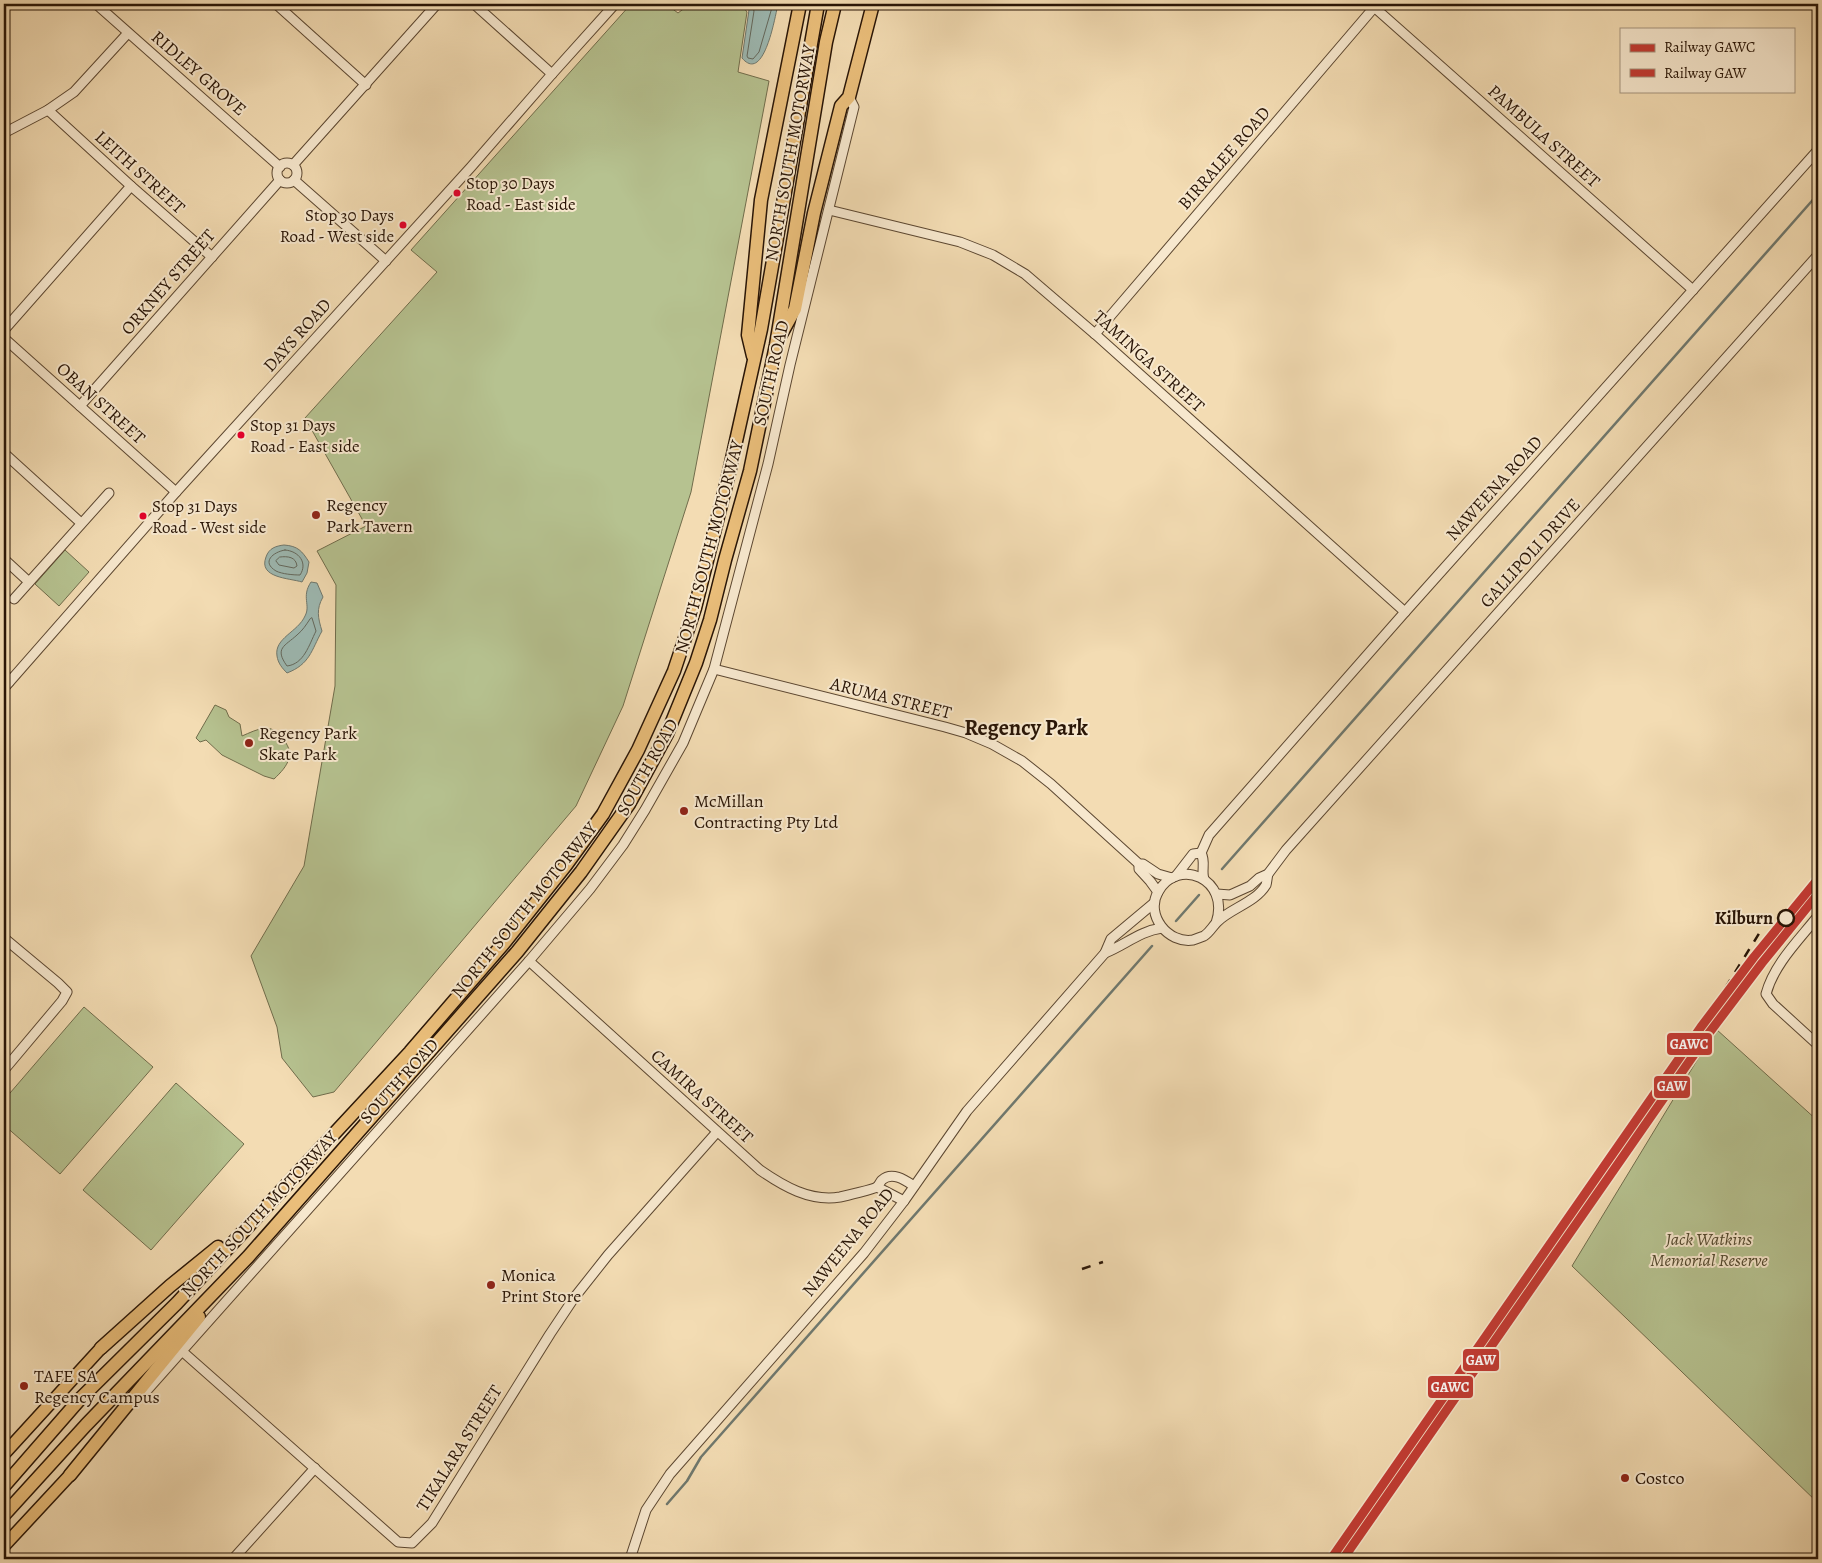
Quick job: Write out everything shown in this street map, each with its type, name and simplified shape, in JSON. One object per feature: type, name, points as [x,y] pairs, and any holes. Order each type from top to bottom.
[{"type":"highway","points":[[754,361],[748,335],[761,200],[800,4]]},
{"type":"highway","name":"NORTH SOUTH MOTORWAY","points":[[4,1486],[80,1399],[177,1302],[410,1052],[498,950],[566,865],[603,814],[638,750],[674,671],[695,608],[728,477],[754,361],[818,4]]},
{"type":"highway","name":"NORTH SOUTH MOTORWAY","points":[[4,1515],[188,1317],[248,1257],[517,952],[581,872],[628,804],[668,734],[696,663],[710,620],[750,471],[776,345],[825,52],[835,4]]},
{"type":"highway","name":"SOUTH ROAD","points":[[849,97],[873,4]]},
{"type":"highway","points":[[776,345],[795,309],[814,213],[840,106],[849,97]]},
{"type":"highway","points":[[101,1348],[170,1286],[251,1221]]},
{"type":"highway","points":[[70,1474],[248,1257]]},
{"type":"main road","points":[[4,1454],[101,1348]]},
{"type":"main road","name":"SOUTH ROAD","points":[[4,1546],[70,1474]]},
{"type":"street","name":"RIDLEY GROVE","points":[[96,4],[280,167]]},
{"type":"street","points":[[276,4],[366,84]]},
{"type":"street","points":[[293,165],[437,4]]},
{"type":"street","points":[[474,4],[552,74]]},
{"type":"street","name":"DAYS ROAD","points":[[6,683],[176,492],[471,167],[615,4]]},
{"type":"street","name":"PAMBULA STREET","points":[[1376,5],[1693,290]]},
{"type":"street","name":"BIRRALEE ROAD","points":[[1095,334],[1376,5]]},
{"type":"street","points":[[4,134],[48,110],[74,92],[128,32]]},
{"type":"street","name":"SOUTH ROAD","points":[[70,1474],[183,1352],[529,961],[590,889],[623,845],[683,743],[714,669],[766,473],[790,365],[854,108],[849,97]]},
{"type":"street","name":"LEITH STREET","points":[[48,110],[212,257]]},
{"type":"street","name":"NAWEENA ROAD","points":[[1174,877],[1193,854],[1201,853],[1209,835],[1405,612],[1818,150]]},
{"type":"street","points":[[287,163],[293,165],[297,172],[294,180],[289,183],[280,180],[277,172],[280,167],[287,163]]},
{"type":"street","name":"ORKNEY STREET","points":[[80,406],[280,180]]},
{"type":"street","points":[[294,180],[386,261]]},
{"type":"street","points":[[4,330],[131,186]]},
{"type":"street","name":"TAMINGA STREET","points":[[829,210],[960,242],[993,254],[1025,274],[1095,334],[1405,612]]},
{"type":"street","name":"GALLIPOLI DRIVE","points":[[1216,923],[1253,898],[1266,884],[1268,874],[1286,850],[1818,255]]},
{"type":"street","name":"OBAN STREET","points":[[4,338],[176,492]]},
{"type":"street","points":[[4,453],[81,523]]},
{"type":"street","points":[[14,599],[108,493]]},
{"type":"street","points":[[4,559],[29,582]]},
{"type":"street","name":"ARUMA STREET","points":[[714,669],[945,727],[966,733],[992,744],[1022,761],[1051,784],[1139,864],[1143,864],[1158,874],[1174,877]]},
{"type":"street","points":[[4,672],[6,683]]},
{"type":"street","points":[[1201,853],[1204,860],[1202,874],[1204,879]]},
{"type":"street","name":"ARUMA STREET","points":[[1139,864],[1139,869],[1158,892]]},
{"type":"street","points":[[1186,874],[1195,875],[1209,883],[1217,894],[1220,904],[1216,923],[1202,936],[1193,940],[1183,940],[1174,937],[1162,928],[1155,914],[1154,904],[1158,892],[1164,884],[1174,877],[1186,874]]},
{"type":"street","name":"GALLIPOLI DRIVE","points":[[1217,894],[1230,894],[1240,891],[1268,874]]},
{"type":"street","name":"NAWEENA ROAD","points":[[630,1559],[646,1510],[670,1474],[864,1253],[904,1201],[967,1111],[1105,953],[1111,939],[1154,904]]},
{"type":"street","points":[[1818,916],[1786,955],[1770,980],[1766,994],[1773,1004],[1818,1045]]},
{"type":"street","name":"NAWEENA ROAD","points":[[1105,953],[1120,947],[1128,939],[1143,932],[1162,928]]},
{"type":"street","points":[[4,938],[58,983],[66,992],[62,1001],[4,1070]]},
{"type":"street","name":"CAMIRA STREET","points":[[529,961],[717,1132],[760,1170],[781,1185],[803,1194],[839,1197],[877,1187],[883,1179],[890,1176],[901,1178],[914,1186]]},
{"type":"street","name":"TIKALARA STREET","points":[[183,1352],[398,1542],[412,1543],[432,1523],[574,1298],[608,1255],[717,1132]]},
{"type":"street","points":[[877,1187],[904,1201]]},
{"type":"street","points":[[233,1559],[315,1468]]},
{"type":"green space","points":[[631,4],[666,4],[678,13],[690,4],[741,4],[747,12],[738,72],[769,81],[691,492],[623,706],[576,806],[334,1092],[313,1097],[282,1058],[277,1027],[251,956],[304,866],[335,686],[336,585],[317,551],[366,526],[305,418],[437,272],[411,250]]},
{"type":"green space","points":[[65,550],[89,572],[59,606],[35,584]]},
{"type":"green space","name":"Regency Park Skate Park","points":[[215,705],[226,710],[229,717],[240,724],[242,736],[267,728],[276,732],[286,743],[289,748],[289,759],[274,779],[222,755],[206,740],[200,742],[196,738]]},
{"type":"green space","points":[[84,1007],[153,1067],[60,1174],[4,1125],[4,1100]]},
{"type":"green space","name":"Jack Watkins Memorial Reserve","points":[[1716,1029],[1818,1121],[1818,1503],[1572,1266]]},
{"type":"green space","points":[[176,1083],[244,1144],[151,1250],[83,1190]]},
{"type":"water","points":[[746,4],[778,4],[767,46],[762,56],[756,62],[750,64],[742,58],[749,10]]},
{"type":"water","points":[[284,545],[299,550],[309,562],[307,573],[302,582],[276,576],[266,569],[266,557],[269,551]]},
{"type":"water","points":[[311,582],[317,583],[323,597],[318,614],[322,631],[305,661],[287,673],[278,661],[277,650],[279,644],[302,622],[307,612],[306,596]]},
{"type":"waterway","points":[[1222,869],[1818,194]]},
{"type":"waterway","points":[[1176,921],[1199,895]]},
{"type":"waterway","points":[[667,1504],[687,1481],[701,1457],[1152,946]]},
{"type":"railway","points":[[1680,1065],[1701,1027],[1760,932]]},
{"type":"railway","points":[[1082,1269],[1103,1262]]},
{"type":"rail line","name":"GAWC","points":[[1331,1559],[1701,1027],[1754,957],[1818,879]]},
{"type":"rail line","name":"GAW","points":[[1343,1559],[1709,1033],[1818,894]]},
{"type":"place","name":"Stop 30 Days Road - East side","points":[[457,193]]},
{"type":"place","name":"Stop 30 Days Road - West side","points":[[403,225]]},
{"type":"place","name":"Stop 31 Days Road - East side","points":[[241,435]]},
{"type":"place","name":"Regency Park Tavern","points":[[316,515]]},
{"type":"place","name":"Stop 31 Days Road - West side","points":[[143,516]]},
{"type":"place","name":"Regency Park Skate Park","points":[[249,743]]},
{"type":"place","name":"McMillan Contracting Pty Ltd","points":[[684,811]]},
{"type":"place","name":"Kilburn","points":[[1786,918]]},
{"type":"place","name":"Monica Print Store","points":[[491,1285]]},
{"type":"place","name":"TAFE SA Regency Campus","points":[[24,1386]]},
{"type":"place","name":"Costco","points":[[1625,1478]]},
{"type":"district","name":"Regency Park","points":[[1026,727]]}]
